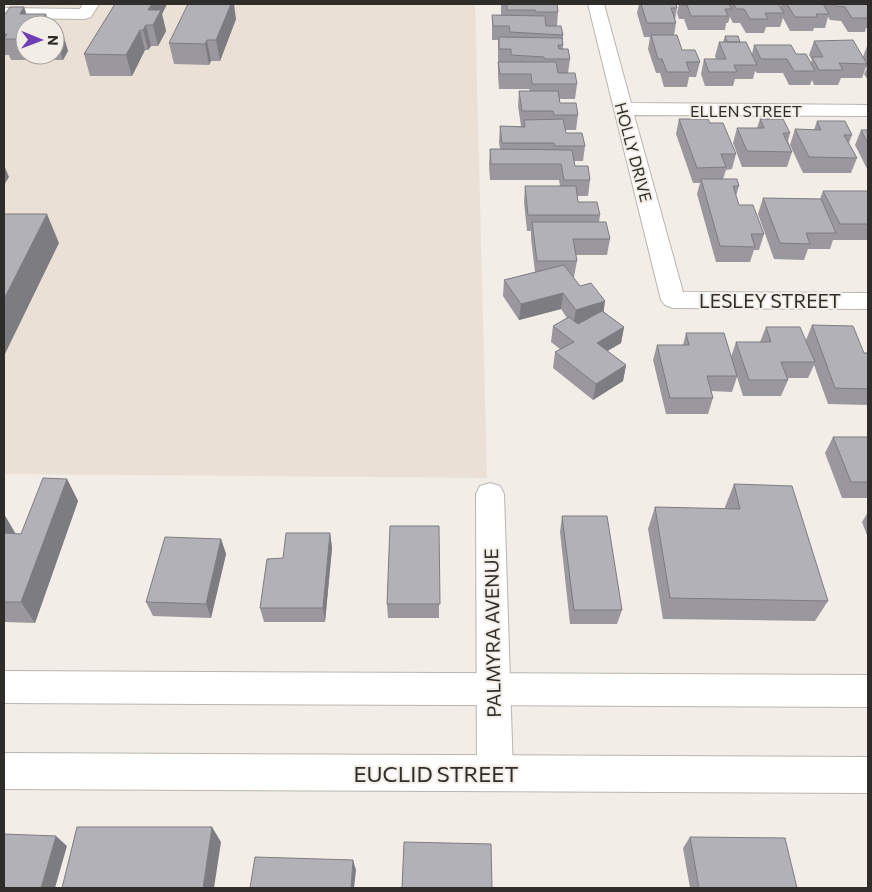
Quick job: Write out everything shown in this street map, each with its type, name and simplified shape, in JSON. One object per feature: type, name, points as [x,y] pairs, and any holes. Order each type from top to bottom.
[{"type":"street","points":[[4,13],[85,14],[89,7],[102,10],[106,4]]},
{"type":"street","name":"HOLLY DRIVE","points":[[596,4],[672,300]]},
{"type":"street","name":"ELLEN STREET","points":[[623,109],[868,110]]},
{"type":"street","name":"LESLEY STREET","points":[[672,300],[868,301]]},
{"type":"street","name":"PALMYRA AVENUE","points":[[490,494],[495,773]]},
{"type":"street","points":[[4,687],[868,691]]},
{"type":"street","name":"EUCLID STREET","points":[[4,771],[868,775]]},
{"type":"shaded area","points":[[4,4],[475,4],[487,478],[4,474]]},
{"type":"building","points":[[115,4],[152,4],[148,10],[161,10],[153,25],[146,25],[143,30],[140,30],[126,55],[84,54]]},
{"type":"building","points":[[188,4],[231,4],[216,40],[207,40],[205,44],[169,43]]},
{"type":"building","points":[[507,4],[557,4],[558,12],[507,10]]},
{"type":"building","points":[[641,4],[676,4],[677,8],[671,8],[676,23],[647,23]]},
{"type":"building","points":[[682,4],[729,4],[732,9],[725,9],[728,16],[691,16],[687,5]]},
{"type":"building","points":[[733,4],[778,4],[784,13],[765,13],[768,19],[750,19],[744,9],[737,9]]},
{"type":"building","points":[[787,4],[823,4],[829,14],[816,14],[817,17],[795,17]]},
{"type":"building","points":[[833,4],[868,4],[868,18],[852,18],[845,7]]},
{"type":"building","points":[[10,7],[24,7],[20,14],[46,14],[15,15],[15,39],[4,39],[7,34],[4,34],[4,14]]},
{"type":"building","points":[[492,15],[545,16],[546,26],[561,26],[563,35],[510,32],[509,26],[493,26]]},
{"type":"building","points":[[651,35],[677,35],[682,50],[695,50],[700,62],[686,62],[690,72],[667,72],[662,59],[658,59]]},
{"type":"building","points":[[725,36],[738,36],[740,42],[727,42]]},
{"type":"building","points":[[499,37],[562,38],[563,45],[558,45],[559,49],[568,49],[570,59],[545,59],[544,57],[511,55],[511,49],[499,49]]},
{"type":"building","points":[[853,40],[867,64],[839,63],[843,70],[819,70],[812,57],[823,57],[814,41]]},
{"type":"building","points":[[719,42],[746,42],[757,65],[734,65],[737,72],[709,72],[704,59],[726,59]]},
{"type":"building","points":[[754,45],[791,45],[796,54],[806,54],[815,71],[794,71],[787,59],[761,59]]},
{"type":"building","points":[[498,62],[556,62],[558,73],[575,73],[577,84],[532,84],[531,74],[500,74]]},
{"type":"building","points":[[519,91],[558,91],[560,103],[576,103],[578,115],[554,115],[553,111],[522,111]]},
{"type":"building","points":[[563,119],[566,133],[582,133],[585,146],[555,146],[554,143],[502,143],[500,126],[525,127],[524,120]]},
{"type":"building","points":[[679,119],[708,119],[710,123],[723,123],[736,154],[721,154],[726,167],[697,168]]},
{"type":"building","points":[[760,119],[783,119],[790,133],[783,133],[792,152],[747,151],[737,128],[764,128]]},
{"type":"building","points":[[817,121],[845,121],[852,135],[844,135],[857,158],[809,157],[795,129],[821,130]]},
{"type":"building","points":[[861,130],[868,130],[868,144]]},
{"type":"building","points":[[490,149],[572,150],[575,166],[588,166],[590,180],[564,180],[561,164],[491,164]]},
{"type":"building","points":[[701,179],[737,179],[739,186],[733,186],[739,205],[753,205],[764,234],[751,234],[755,247],[720,246]]},
{"type":"building","points":[[525,186],[576,186],[578,202],[597,202],[600,215],[528,215]]},
{"type":"building","points":[[823,191],[868,191],[868,224],[840,224]]},
{"type":"building","points":[[763,198],[821,199],[836,233],[806,233],[810,244],[780,243]]},
{"type":"building","points":[[4,214],[47,214],[4,299]]},
{"type":"building","points":[[532,222],[606,222],[610,239],[573,239],[577,261],[537,261]]},
{"type":"building","points":[[564,265],[580,286],[591,283],[605,301],[576,310],[563,293],[521,304],[504,280]]},
{"type":"building","points":[[602,311],[624,327],[597,343],[626,365],[596,384],[555,352],[574,342],[553,326],[569,317],[578,324]]},
{"type":"building","points":[[812,325],[853,326],[864,353],[868,353],[868,389],[835,388]]},
{"type":"building","points":[[766,327],[800,327],[815,362],[781,362],[788,380],[749,380],[736,342],[771,342]]},
{"type":"building","points":[[686,333],[724,333],[737,376],[707,376],[713,398],[670,398],[657,345],[689,345]]},
{"type":"building","points":[[833,437],[868,437],[868,482],[851,482]]},
{"type":"building","points":[[43,478],[67,479],[21,602],[4,602],[4,533],[21,534]]},
{"type":"building","points":[[734,484],[792,486],[828,601],[670,598],[655,507],[740,509]]},
{"type":"building","points":[[562,516],[607,516],[622,610],[574,610]]},
{"type":"building","points":[[390,526],[439,526],[440,604],[387,604]]},
{"type":"building","points":[[286,533],[330,533],[323,608],[260,608],[267,559],[283,558]]},
{"type":"building","points":[[165,537],[221,539],[206,604],[146,602]]},
{"type":"building","points":[[77,827],[212,827],[203,888],[62,888]]},
{"type":"building","points":[[4,834],[56,836],[41,888],[4,888]]},
{"type":"building","points":[[690,837],[785,838],[797,888],[699,888]]},
{"type":"building","points":[[404,842],[491,844],[492,888],[402,888]]},
{"type":"building","points":[[255,857],[353,860],[351,888],[250,888]]}]
